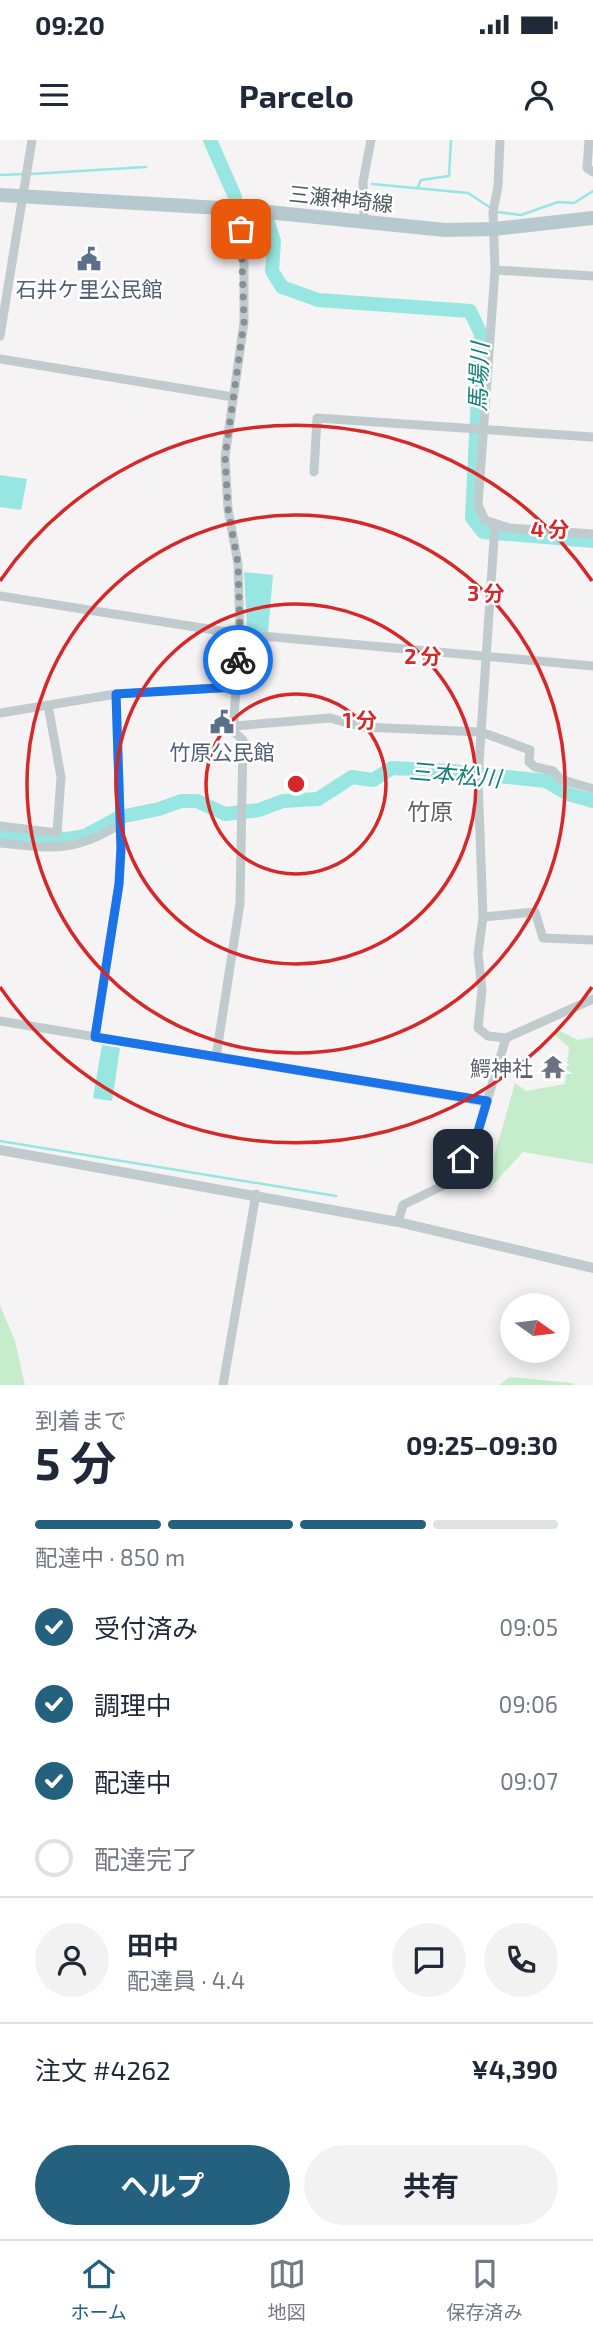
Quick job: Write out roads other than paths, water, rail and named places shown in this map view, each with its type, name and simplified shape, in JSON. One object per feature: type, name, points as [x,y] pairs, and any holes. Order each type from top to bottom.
[{"type":"main road","name":"三瀬神埼線","points":[[0,195],[24,189],[365,220],[444,230],[494,229],[593,218]]},
{"type":"street","points":[[0,336],[32,140]]},
{"type":"street","points":[[365,220],[363,183],[371,140]]},
{"type":"street","points":[[500,140],[498,186],[493,208],[495,270],[478,505],[485,520],[495,524],[593,534]]},
{"type":"street","points":[[577,140],[590,142],[587,168],[593,172]]},
{"type":"street","points":[[216,1057],[236,944],[243,819],[243,740],[233,731],[240,634],[238,564],[228,509],[225,457],[245,295],[244,249],[238,209]]},
{"type":"street","points":[[495,270],[593,276]]},
{"type":"street","points":[[0,359],[233,397]]},
{"type":"street","points":[[314,471],[317,418],[593,437]]},
{"type":"street","points":[[495,524],[478,778],[483,917],[478,954],[482,990],[478,1028],[488,1036],[506,1038],[593,999]]},
{"type":"street","points":[[0,596],[240,634],[593,666]]},
{"type":"street","points":[[0,713],[116,694],[235,687]]},
{"type":"street","points":[[95,1037],[119,884],[116,694]]},
{"type":"street","points":[[0,826],[57,833],[61,777],[48,705]]},
{"type":"street","points":[[234,726],[330,718],[363,727],[481,732],[530,750],[529,762],[535,767],[552,771],[559,779],[593,789]]},
{"type":"street","points":[[0,843],[68,848],[99,837],[119,825]]},
{"type":"street","points":[[483,917],[535,912],[543,937],[593,940]]},
{"type":"street","points":[[0,1021],[487,1101]]},
{"type":"street","points":[[398,1222],[403,1205],[411,1198],[429,1194],[448,1183],[453,1169],[473,1148],[506,1038]]},
{"type":"street","points":[[0,1150],[256,1194],[398,1222],[593,1268]]},
{"type":"street","points":[[223,1385],[256,1194]]},
{"type":"water","points":[[0,475],[27,479],[21,510],[0,507]]},
{"type":"water","points":[[244,572],[273,575],[268,632],[247,630]]},
{"type":"water","points":[[102,1045],[120,1048],[112,1101],[93,1098]]},
{"type":"waterway","name":"馬場川","points":[[210,140],[235,197]]},
{"type":"waterway","points":[[418,187],[421,180],[449,176],[451,140]]},
{"type":"waterway","points":[[31,174],[146,167]]},
{"type":"waterway","points":[[0,175],[24,174]]},
{"type":"waterway","points":[[372,184],[468,193],[497,212],[521,215],[558,202],[574,203],[593,191]]},
{"type":"waterway","name":"馬場川","points":[[250,216],[266,217],[274,241],[272,271],[282,287],[318,300],[470,311],[481,334],[472,518],[483,532],[593,541]]},
{"type":"waterway","name":"三本松川","points":[[0,833],[67,839],[85,836],[120,817],[159,809],[181,801],[197,801],[225,814],[259,810],[283,801],[318,799],[352,777],[373,780],[392,768],[546,781],[568,794],[593,801]]},
{"type":"waterway","points":[[0,1141],[336,1196]]},
{"type":"place","name":"石井ケ里公民館","points":[[89,259]]},
{"type":"place","name":"竹原公民館","points":[[222,722]]},
{"type":"place","name":"鰐神社","points":[[553,1067]]},
{"type":"district","name":"竹原","points":[[430,811]]}]
